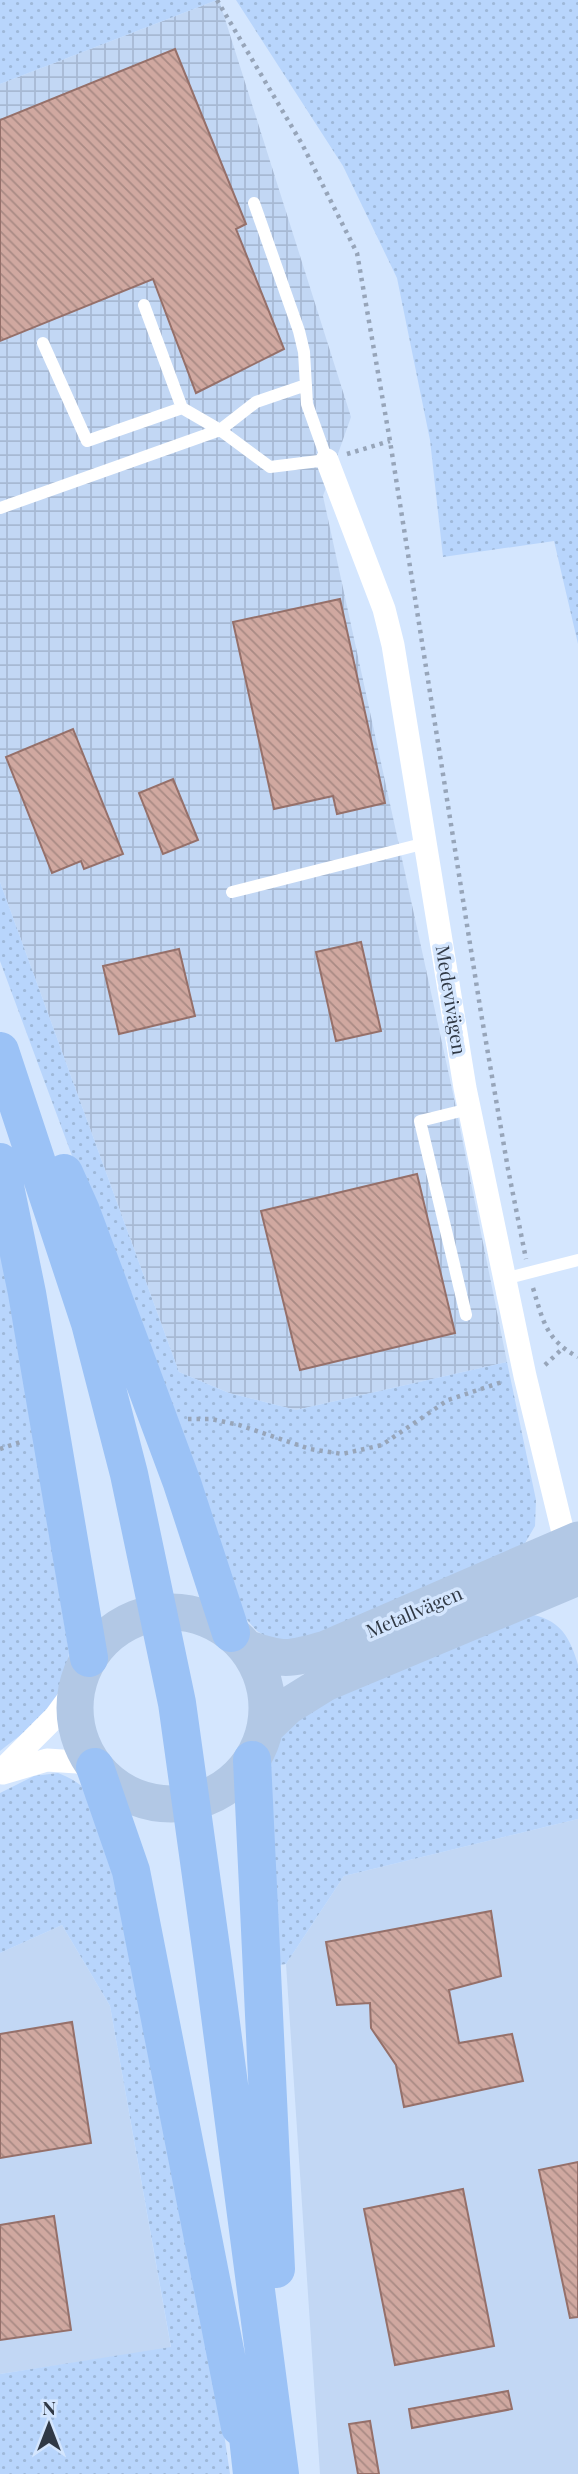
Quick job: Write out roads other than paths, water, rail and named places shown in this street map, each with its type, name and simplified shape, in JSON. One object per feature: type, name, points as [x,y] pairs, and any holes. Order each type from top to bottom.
[{"type":"highway","points":[[0,1035],[81,1211],[182,1483],[232,1635]]},
{"type":"highway","points":[[0,1051],[90,1323],[129,1474],[177,1703],[282,2474]]},
{"type":"highway","points":[[0,1095],[76,1326],[161,1706],[200,1967],[250,2474]]},
{"type":"highway","points":[[0,1162],[27,1293],[87,1664]]},
{"type":"highway","points":[[253,1753],[282,2474]]},
{"type":"highway","points":[[102,1773],[131,1871],[250,2474]]},
{"type":"main road","name":"Metallvägen","points":[[232,1635],[275,1659],[299,1657],[574,1554]]},
{"type":"main road","name":"Metallvägen","points":[[253,1753],[288,1706],[325,1683],[574,1554]]},
{"type":"main road","points":[[166,1612],[193,1614],[232,1635],[257,1665],[265,1686],[267,1707],[253,1753],[222,1790],[197,1801],[170,1805],[144,1800],[102,1773],[82,1746],[76,1727],[74,1706],[87,1664],[115,1630],[139,1617],[166,1612]]},
{"type":"street","name":"Medevivägen","points":[[327,460],[384,609],[470,1110],[525,1376],[574,1554]]},
{"type":"street","points":[[0,1773],[55,1717],[87,1664]]},
{"type":"street","points":[[0,1773],[47,1760],[102,1773]]},
{"type":"lane","points":[[144,305],[182,408],[219,430],[270,467],[327,460],[307,404],[299,331],[254,203]]},
{"type":"lane","points":[[43,343],[87,441],[182,408]]},
{"type":"lane","points":[[0,508],[219,430],[256,402],[306,385]]},
{"type":"lane","points":[[232,892],[426,842]]},
{"type":"lane","points":[[466,1315],[420,1121],[470,1110]]},
{"type":"lane","points":[[504,1279],[578,1260]]}]
